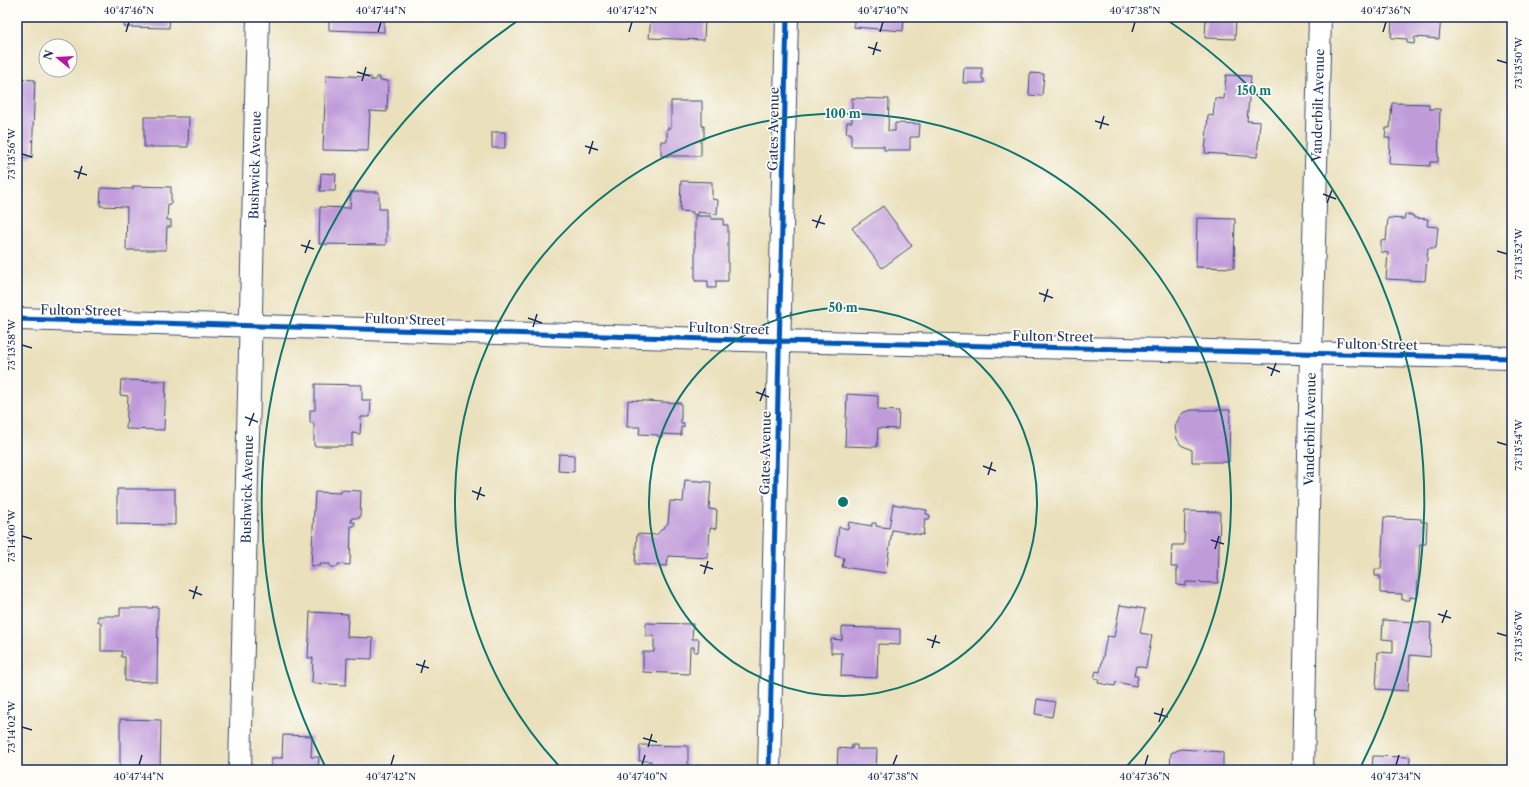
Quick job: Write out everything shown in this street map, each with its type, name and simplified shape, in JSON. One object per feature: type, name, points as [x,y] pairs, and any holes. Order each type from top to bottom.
[{"type":"street","name":"Bushwick Avenue","points":[[240,770],[258,17]]},
{"type":"street","name":"Gates Avenue","points":[[770,770],[787,17]]},
{"type":"street","name":"Vanderbilt Avenue","points":[[1303,770],[1311,353],[1320,17]]},
{"type":"street","name":"Fulton Street","points":[[17,319],[779,341],[1512,358]]},
{"type":"building","points":[[124,17],[170,17],[169,28],[124,27]]},
{"type":"building","points":[[329,17],[384,17],[384,32],[329,30]]},
{"type":"building","points":[[651,17],[705,17],[704,40],[649,38]]},
{"type":"building","points":[[854,17],[904,17],[903,31],[854,27]]},
{"type":"building","points":[[1206,17],[1236,17],[1235,39],[1205,38]]},
{"type":"building","points":[[1392,17],[1441,17],[1439,39],[1415,37],[1414,44],[1407,43],[1407,39],[1391,38]]},
{"type":"building","points":[[964,68],[982,68],[982,79],[984,79],[984,83],[963,83]]},
{"type":"building","points":[[1030,73],[1044,74],[1042,96],[1029,95]]},
{"type":"building","points":[[326,75],[371,77],[371,80],[376,80],[376,77],[380,77],[379,80],[388,81],[387,112],[370,111],[368,151],[323,150]]},
{"type":"building","points":[[1226,75],[1251,76],[1247,121],[1260,122],[1257,157],[1205,153],[1208,115],[1213,116],[1215,98],[1224,99]]},
{"type":"building","points":[[17,79],[35,80],[32,158],[17,158]]},
{"type":"building","points":[[852,98],[889,99],[888,131],[895,131],[895,123],[920,124],[919,137],[910,137],[910,150],[884,150],[884,146],[851,146],[851,133],[846,133],[847,122],[852,122]]},
{"type":"building","points":[[671,101],[702,101],[702,126],[704,126],[704,139],[701,139],[701,156],[661,156],[661,141],[667,141],[667,128],[671,128]]},
{"type":"building","points":[[1392,103],[1429,104],[1429,109],[1440,109],[1438,162],[1430,162],[1430,166],[1389,164],[1390,138],[1385,138],[1386,128],[1390,128]]},
{"type":"building","points":[[144,117],[189,117],[188,147],[144,147]]},
{"type":"building","points":[[492,132],[505,132],[505,148],[492,148]]},
{"type":"building","points":[[321,173],[336,174],[335,191],[320,191]]},
{"type":"building","points":[[681,181],[712,182],[712,199],[718,200],[717,214],[697,212],[697,215],[693,214],[693,212],[680,211]]},
{"type":"building","points":[[133,186],[171,187],[171,204],[168,204],[167,220],[171,220],[171,227],[167,227],[166,250],[126,250],[127,207],[100,206],[101,188],[133,189]]},
{"type":"building","points":[[351,192],[379,192],[379,209],[386,209],[386,245],[319,244],[320,207],[350,208]]},
{"type":"building","points":[[883,206],[912,246],[882,268],[852,228]]},
{"type":"building","points":[[1405,214],[1414,216],[1414,218],[1428,219],[1427,226],[1438,227],[1436,248],[1428,248],[1425,281],[1386,279],[1388,253],[1381,252],[1381,240],[1386,241],[1388,218],[1404,219]]},
{"type":"building","points":[[695,216],[711,216],[711,219],[724,219],[723,225],[728,225],[728,281],[716,281],[716,288],[708,288],[708,281],[695,281]]},
{"type":"building","points":[[1197,218],[1235,219],[1234,268],[1196,267]]},
{"type":"building","points":[[121,380],[166,381],[164,430],[126,429],[128,396],[120,395]]},
{"type":"building","points":[[315,384],[362,385],[362,400],[371,400],[370,417],[361,417],[360,434],[352,433],[352,446],[314,446],[314,423],[310,423],[310,410],[315,410]]},
{"type":"building","points":[[847,394],[878,396],[878,410],[899,411],[898,429],[878,428],[877,447],[845,446]]},
{"type":"building","points":[[628,400],[681,403],[681,423],[684,423],[684,427],[681,427],[681,435],[662,434],[662,437],[658,437],[658,435],[639,434],[640,427],[627,427]]},
{"type":"building","points":[[1192,410],[1230,410],[1229,462],[1192,462],[1192,450],[1181,445],[1177,439],[1175,426],[1180,416],[1184,412]]},
{"type":"building","points":[[559,454],[574,455],[574,472],[558,471]]},
{"type":"building","points":[[685,480],[711,482],[709,509],[717,510],[716,529],[710,528],[708,558],[668,556],[667,566],[635,564],[637,534],[656,535],[668,523],[670,501],[683,502]]},
{"type":"building","points":[[117,489],[175,489],[175,525],[117,524]]},
{"type":"building","points":[[341,490],[361,491],[360,518],[352,518],[351,522],[355,522],[354,526],[351,526],[350,565],[338,564],[338,567],[330,567],[330,564],[320,564],[320,566],[311,566],[315,492],[341,493]]},
{"type":"building","points":[[893,504],[927,510],[926,514],[930,515],[929,519],[925,519],[923,535],[892,530],[886,573],[842,567],[844,558],[835,556],[839,527],[848,529],[849,522],[872,526],[872,523],[876,523],[876,526],[889,528]]},
{"type":"building","points":[[1185,511],[1220,512],[1218,583],[1186,582],[1186,586],[1177,585],[1177,567],[1171,567],[1172,545],[1184,545]]},
{"type":"building","points":[[1384,517],[1421,519],[1421,522],[1427,522],[1426,544],[1420,544],[1417,598],[1410,597],[1410,600],[1402,600],[1402,594],[1380,593],[1380,576],[1375,576],[1375,569],[1381,569]]},
{"type":"building","points":[[1120,605],[1145,609],[1140,633],[1152,635],[1146,668],[1136,666],[1134,676],[1138,676],[1136,686],[1116,682],[1115,686],[1098,683],[1099,679],[1094,678],[1096,671],[1100,672],[1107,636],[1114,637]]},
{"type":"building","points":[[152,607],[158,607],[157,682],[125,681],[125,657],[121,657],[122,651],[101,651],[101,622],[98,622],[98,616],[120,616],[120,608],[153,608]]},
{"type":"building","points":[[310,612],[348,614],[347,637],[373,638],[372,659],[347,658],[346,685],[312,683],[313,658],[308,658]]},
{"type":"building","points":[[1383,620],[1431,623],[1430,657],[1410,655],[1408,691],[1376,689],[1378,652],[1393,653],[1393,640],[1382,639]]},
{"type":"building","points":[[646,623],[693,624],[692,639],[699,639],[698,652],[694,652],[694,647],[690,647],[689,674],[643,672],[643,652],[654,652],[654,636],[646,636]]},
{"type":"building","points":[[842,627],[900,629],[900,645],[878,644],[877,678],[841,676],[842,653],[831,653],[831,639],[842,640]]},
{"type":"building","points":[[1037,699],[1055,702],[1052,717],[1035,714]]},
{"type":"building","points":[[120,719],[161,720],[160,770],[120,770]]},
{"type":"building","points":[[283,735],[312,736],[311,757],[319,757],[318,770],[271,770],[272,758],[282,758]]},
{"type":"building","points":[[640,745],[688,746],[688,770],[651,770],[651,761],[639,761]]},
{"type":"building","points":[[852,745],[857,745],[857,749],[877,749],[876,770],[837,770],[838,748],[852,749]]},
{"type":"building","points":[[1181,749],[1223,752],[1223,770],[1170,770],[1171,753]]},
{"type":"building","points":[[1373,756],[1410,757],[1409,770],[1372,770]]},
{"type":"cycle path","points":[[769,770],[787,17]]},
{"type":"cycle path","points":[[17,319],[779,341],[1512,358]]}]
